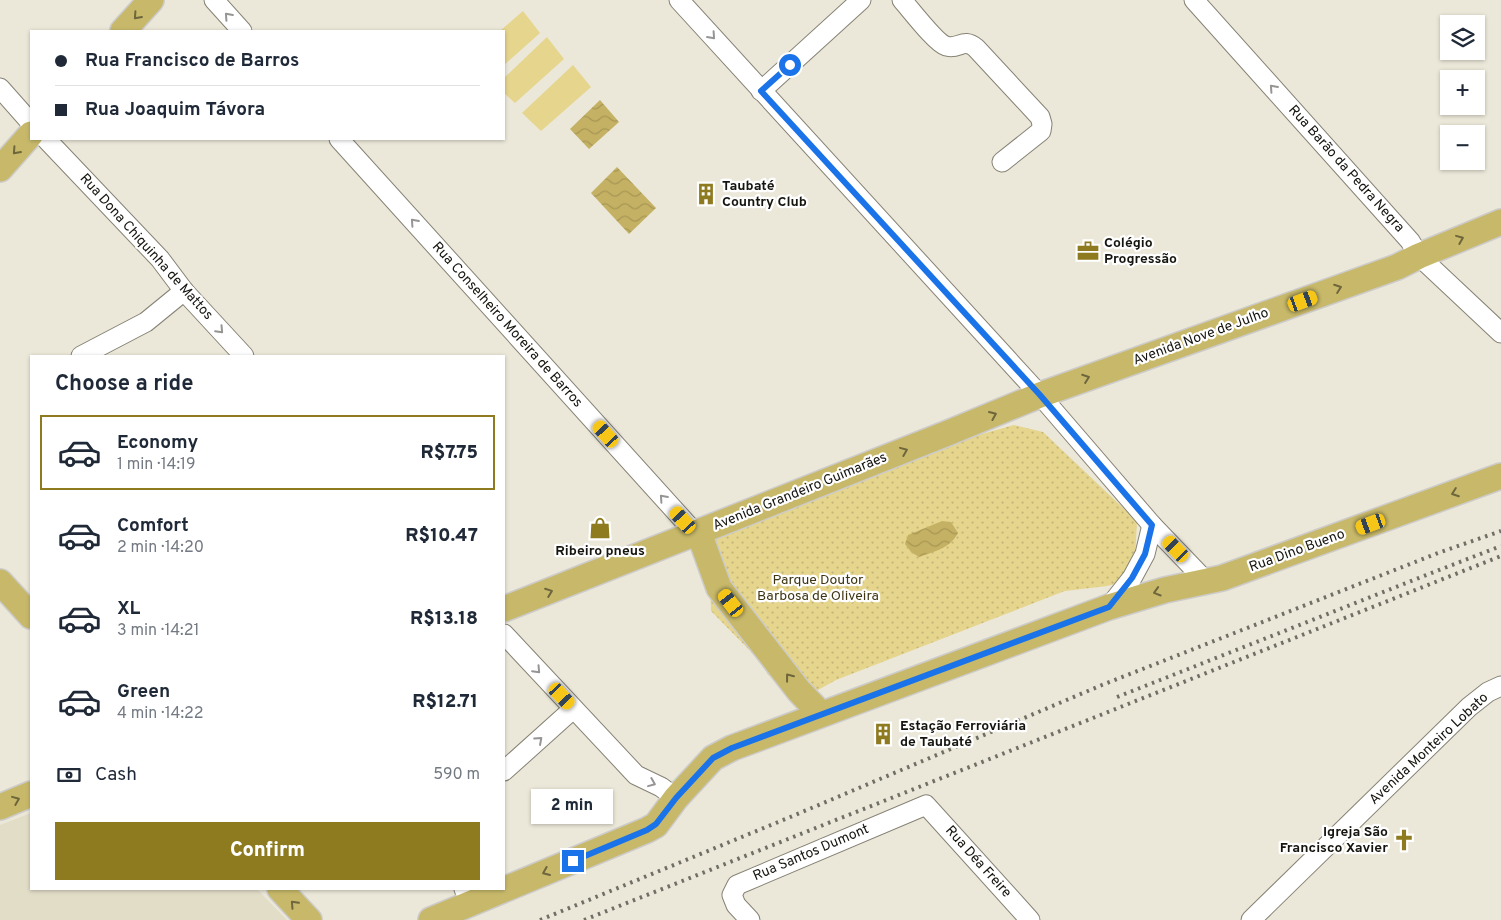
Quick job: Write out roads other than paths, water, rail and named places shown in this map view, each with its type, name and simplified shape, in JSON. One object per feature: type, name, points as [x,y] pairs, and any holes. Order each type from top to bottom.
[{"type":"main road","points":[[124,30],[151,0]]},
{"type":"main road","points":[[0,169],[30,135]]},
{"type":"main road","name":"Avenida Nove de Julho","points":[[1040,395],[1397,267],[1501,222]]},
{"type":"main road","name":"Avenida Grandeiro Guimarães","points":[[505,610],[948,434],[1040,395]]},
{"type":"main road","name":"Rua Dino Bueno","points":[[505,882],[647,830],[656,824],[676,798],[713,758],[732,748],[1109,607],[1202,577],[1222,578],[1501,476]]},
{"type":"main road","points":[[696,534],[703,544],[719,588],[800,691],[821,714]]},
{"type":"main road","points":[[0,582],[29,609]]},
{"type":"main road","points":[[0,807],[30,794]]},
{"type":"main road","points":[[281,890],[309,920]]},
{"type":"main road","name":"Rua Dino Bueno","points":[[431,920],[467,896],[483,890]]},
{"type":"street","points":[[214,0],[241,30]]},
{"type":"street","points":[[679,0],[1040,395],[1152,525],[1202,577]]},
{"type":"street","points":[[761,91],[861,0]]},
{"type":"street","points":[[902,0],[940,44],[951,47],[965,43],[971,44],[976,48],[1040,117],[1041,131],[1002,162]]},
{"type":"street","name":"Rua Barão da Pedra Negra","points":[[1194,0],[1410,241],[1419,256],[1501,333]]},
{"type":"street","points":[[0,88],[30,122]]},
{"type":"street","name":"Rua Dona Chiquinha de Mattos","points":[[47,140],[160,259],[184,290],[243,355]]},
{"type":"street","name":"Rua Conselheiro Moreira de Barros","points":[[340,140],[696,534]]},
{"type":"street","points":[[83,355],[146,322],[184,290]]},
{"type":"street","points":[[1109,607],[1132,578],[1145,554],[1152,525]]},
{"type":"street","points":[[505,635],[636,776],[661,787],[676,798]]},
{"type":"street","name":"Avenida Monteiro Lobato","points":[[1251,920],[1469,707],[1496,694]]},
{"type":"street","points":[[505,770],[574,709]]},
{"type":"street","name":"Rua Santos Dumont","points":[[750,920],[736,905],[732,895],[737,885],[926,804]]},
{"type":"street","name":"Rua Déa Freire","points":[[926,804],[1030,920]]},
{"type":"water","points":[[600,100],[619,122],[589,149],[570,129]]},
{"type":"water","points":[[617,167],[656,208],[629,234],[591,193]]},
{"type":"water","points":[[942,521],[951,522],[958,533],[950,543],[941,549],[919,557],[911,552],[905,544],[908,535]]},
{"type":"railway","points":[[540,920],[788,818],[1102,685],[1438,553],[1501,531]]},
{"type":"railway","points":[[1117,697],[1501,546]]},
{"type":"railway","points":[[584,920],[1501,556]]},
{"type":"place","name":"Taubaté Country Club","points":[[706,194]]},
{"type":"place","name":"Colégio Progressão","points":[[1088,251]]},
{"type":"place","name":"Ribeiro pneus","points":[[600,528]]},
{"type":"place","name":"Estação Ferroviária de Taubaté","points":[[883,734]]},
{"type":"place","name":"Igreja São Francisco Xavier","points":[[1404,840]]},
{"type":"park label","name":"Parque Doutor Barbosa de Oliveira","points":[[818,588]]}]
